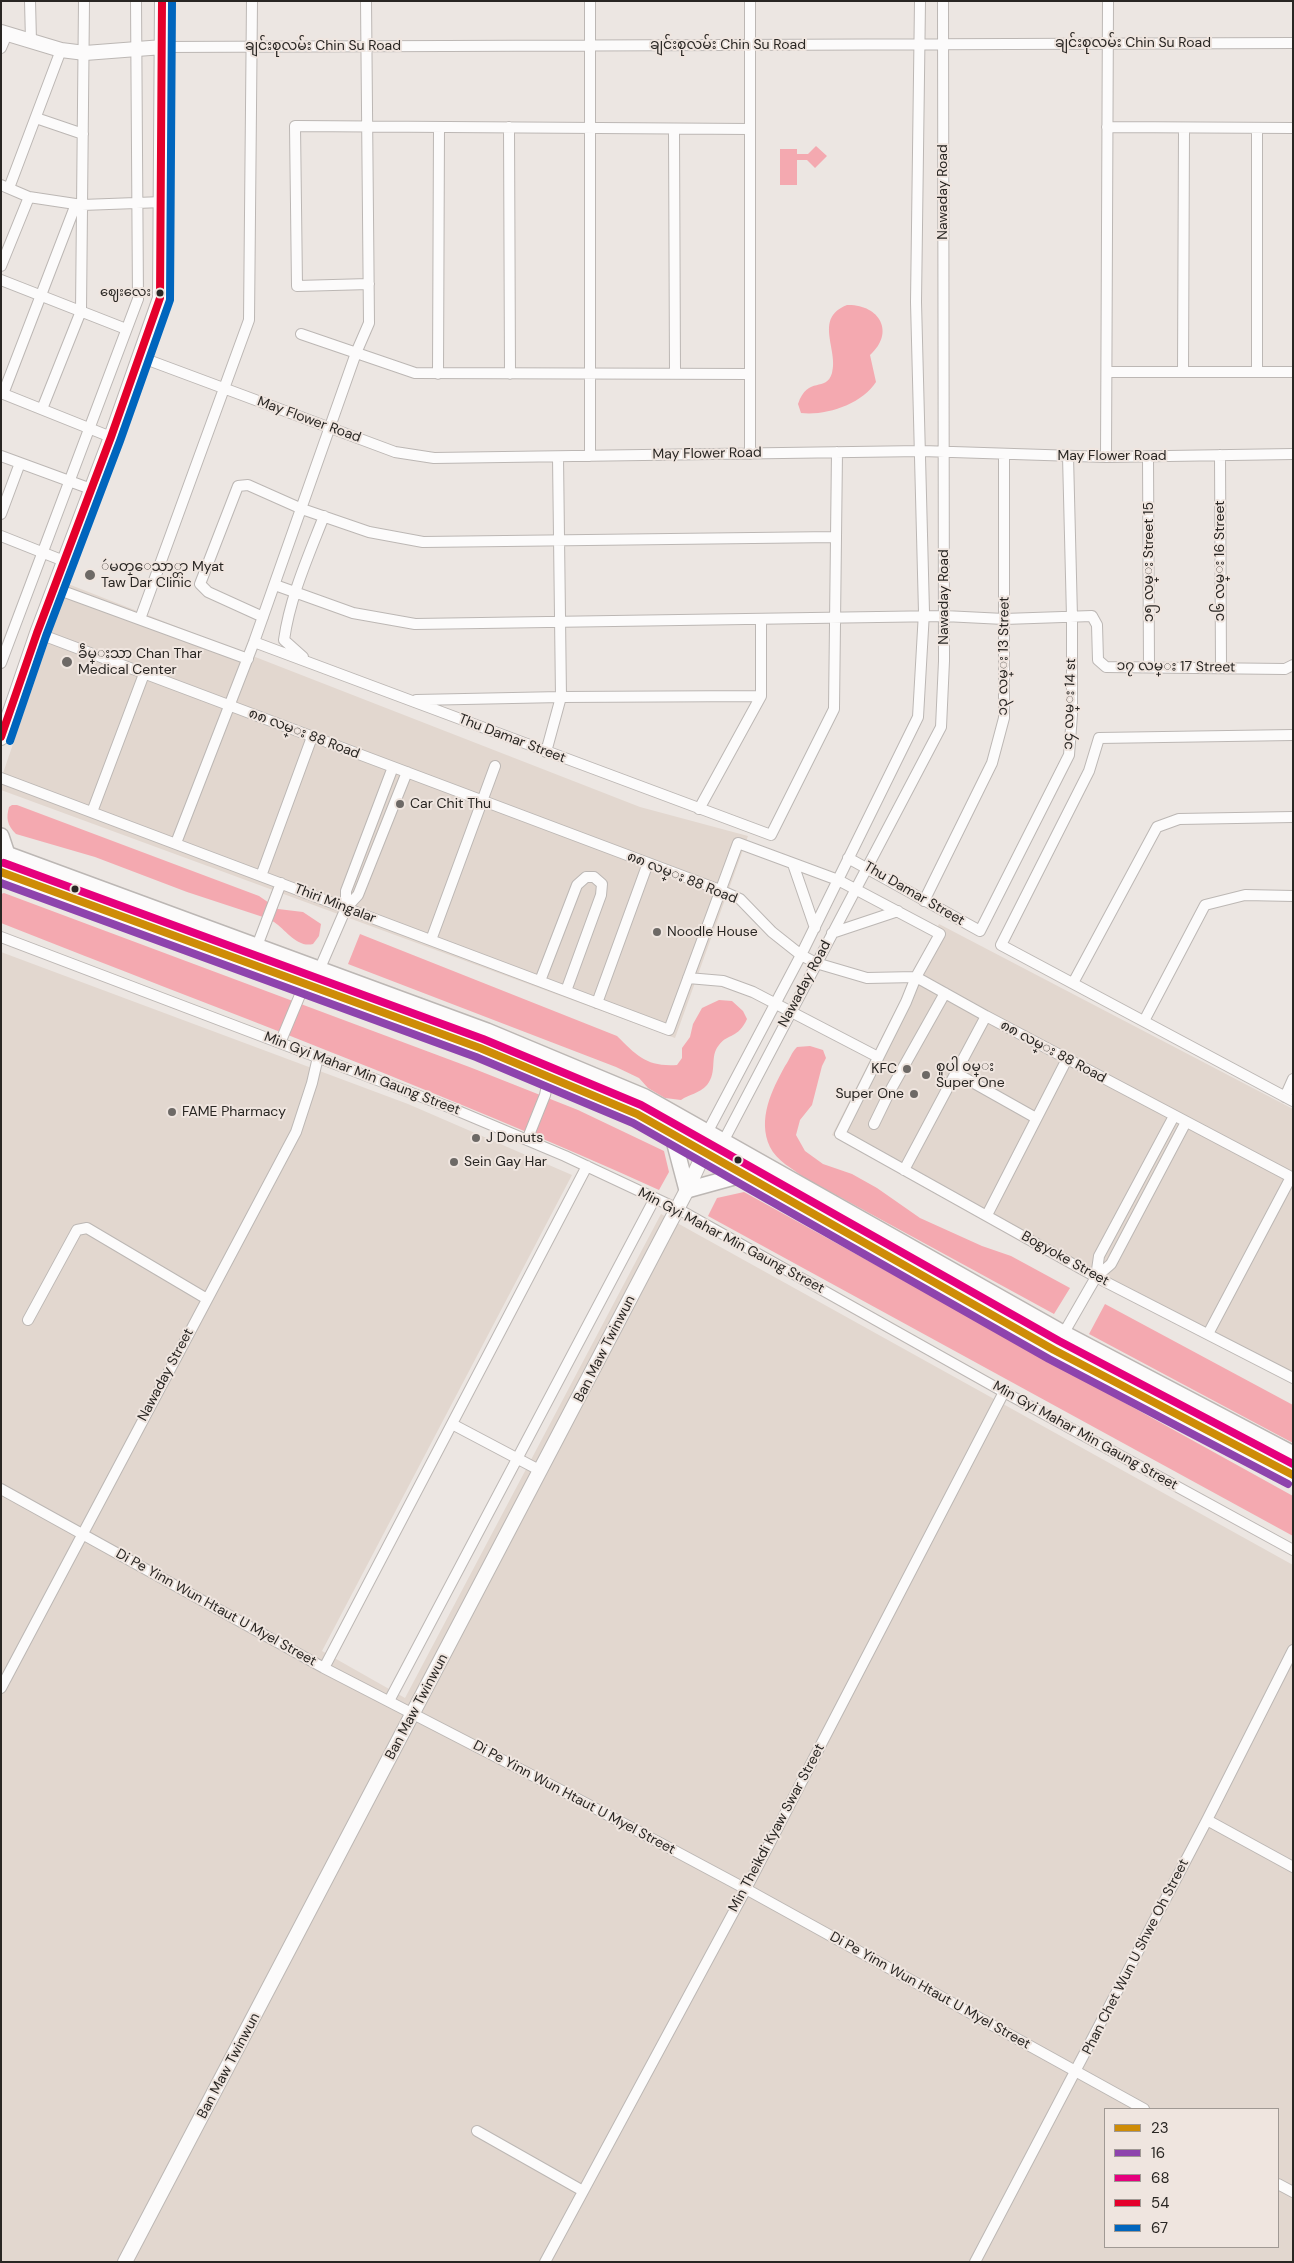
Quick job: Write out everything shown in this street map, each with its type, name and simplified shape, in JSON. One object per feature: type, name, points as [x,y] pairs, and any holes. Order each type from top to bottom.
[{"type":"main road","points":[[1,836],[4,853],[487,1030],[646,1097],[1063,1333],[1293,1454]]},
{"type":"main road","points":[[1,872],[480,1048],[637,1114],[1054,1350],[1293,1476]]},
{"type":"main road","points":[[672,1133],[687,1190],[745,1174]]},
{"type":"street","points":[[30,1],[31,41]]},
{"type":"street","points":[[42,410],[81,311],[79,204],[85,53],[84,1]]},
{"type":"street","points":[[1,663],[138,299],[136,1]]},
{"type":"street","points":[[1,738],[5,716],[111,436],[160,298],[162,1]]},
{"type":"street","points":[[140,619],[249,320],[252,1]]},
{"type":"street","points":[[176,844],[254,642],[356,353],[369,323],[366,1]]},
{"type":"street","points":[[590,1],[590,456]]},
{"type":"street","points":[[750,1],[750,454]]},
{"type":"street","name":"Nawaday Road","points":[[705,1151],[708,1131],[801,956],[918,717],[924,616],[922,451],[916,302],[921,44],[920,1]]},
{"type":"street","name":"Nawaday Road","points":[[724,1140],[941,726],[944,616],[943,1]]},
{"type":"street","points":[[1106,457],[1108,1]]},
{"type":"street","points":[[1,48],[4,33],[61,50],[85,53],[163,47]]},
{"type":"street","name":"ချင်းစုလမ်း Chin Su Road","points":[[163,47],[1293,43]]},
{"type":"street","points":[[61,50],[36,118],[5,187],[29,197],[79,204],[162,202]]},
{"type":"street","points":[[36,118],[83,134]]},
{"type":"street","points":[[369,284],[297,286],[295,126],[590,127],[750,130]]},
{"type":"street","points":[[438,374],[439,127]]},
{"type":"street","points":[[509,127],[510,374]]},
{"type":"street","points":[[1107,127],[1293,128]]},
{"type":"street","points":[[1183,372],[1184,128]]},
{"type":"street","points":[[1257,372],[1258,128]]},
{"type":"street","points":[[674,129],[675,373]]},
{"type":"street","points":[[1,266],[29,197]]},
{"type":"street","points":[[79,204],[2,393],[111,436]]},
{"type":"street","points":[[1,280],[126,330]]},
{"type":"street","points":[[301,334],[415,373],[750,374]]},
{"type":"street","name":"May Flower Road","points":[[140,357],[395,452],[434,458],[922,451],[1106,457],[1293,454]]},
{"type":"street","points":[[1106,372],[1293,372]]},
{"type":"street","points":[[834,619],[837,452]]},
{"type":"street","name":"၁၃ လမ္း 13 Street","points":[[924,901],[992,763],[1004,718],[1004,454]]},
{"type":"street","name":"၁၆ လမ္း 16 Street","points":[[1220,455],[1221,667]]},
{"type":"street","points":[[1,456],[91,489]]},
{"type":"street","name":"၁၄ လမ္း 14 st","points":[[980,931],[1069,755],[1072,715],[1072,617],[1068,456]]},
{"type":"street","points":[[546,752],[561,697],[558,457]]},
{"type":"street","name":"၁၅ လမ္း Street 15","points":[[1148,457],[1149,667]]},
{"type":"street","points":[[1,514],[20,463]]},
{"type":"street","points":[[263,616],[208,592],[200,584],[238,486],[248,485],[302,509],[369,532],[423,542],[558,542],[835,537]]},
{"type":"street","points":[[312,664],[284,640],[294,591],[324,516]]},
{"type":"street","points":[[1,536],[64,560]]},
{"type":"street","points":[[275,585],[353,613],[415,624],[834,619],[924,616],[1004,619],[1072,617]]},
{"type":"street","points":[[54,588],[248,658]]},
{"type":"street","name":"၁၇ လမ္း 17 Street","points":[[1072,617],[1092,616],[1096,620],[1098,660],[1106,667],[1285,669],[1293,665]]},
{"type":"street","name":"Thu Damar Street","points":[[254,642],[771,835],[834,709],[834,619]]},
{"type":"street","points":[[699,808],[761,696],[761,620]]},
{"type":"street","name":"၈၈ လမ္း 88 Road","points":[[37,633],[720,890],[740,899],[772,932],[801,956],[816,963],[867,978],[916,977],[986,1016],[1292,1177]]},
{"type":"street","points":[[92,812],[144,674]]},
{"type":"street","points":[[410,700],[761,696]]},
{"type":"street","points":[[1293,735],[1099,738],[1089,772],[1001,945],[1289,1099],[1293,1079]]},
{"type":"street","points":[[261,876],[312,737]]},
{"type":"street","points":[[431,940],[495,766]]},
{"type":"street","points":[[346,908],[346,891],[393,767]]},
{"type":"street","points":[[320,968],[346,908],[358,895],[406,772]]},
{"type":"street","name":"Thiri Mingalar","points":[[1,778],[669,1030],[688,978]]},
{"type":"street","points":[[1072,983],[1157,827],[1179,818],[1293,816]]},
{"type":"street","points":[[368,833],[381,837]]},
{"type":"street","points":[[738,843],[793,864],[855,888],[940,934],[916,977],[906,1002],[878,1057],[776,1002],[723,981],[688,978],[738,843]]},
{"type":"street","name":"Thu Damar Street","points":[[848,858],[867,866],[924,901],[980,931]]},
{"type":"street","points":[[597,1003],[648,863]]},
{"type":"street","points":[[793,864],[815,928]]},
{"type":"street","points":[[540,981],[577,885],[586,877],[594,877],[602,884],[601,895],[566,991]]},
{"type":"street","points":[[257,946],[281,883]]},
{"type":"street","points":[[1144,1021],[1205,906],[1245,895],[1293,896]]},
{"type":"street","points":[[832,932],[898,911]]},
{"type":"street","name":"Min Gyi Mahar Min Gaung Street","points":[[1,937],[282,1039],[318,1057],[528,1138],[678,1209],[1004,1392],[1293,1550]]},
{"type":"street","points":[[282,1039],[305,983]]},
{"type":"street","points":[[874,1124],[890,1091],[945,993]]},
{"type":"street","points":[[904,1170],[986,1016]]},
{"type":"street","name":"Nawaday Street","points":[[1,1688],[81,1534],[296,1132],[312,1083],[318,1057]]},
{"type":"street","name":"Bogyoke Street","points":[[878,1057],[840,1134],[1096,1277],[1292,1376]]},
{"type":"street","points":[[987,1215],[1066,1058]]},
{"type":"street","points":[[956,1073],[1036,1118]]},
{"type":"street","points":[[528,1138],[545,1095],[549,1076]]},
{"type":"street","points":[[1096,1277],[1099,1256],[1174,1116]]},
{"type":"street","points":[[1054,1350],[1096,1277],[1110,1264],[1186,1122]]},
{"type":"street","points":[[705,1151],[724,1140]]},
{"type":"street","name":"Ban Maw Twinwun","points":[[125,2262],[678,1209],[705,1151]]},
{"type":"street","points":[[324,1668],[587,1166]]},
{"type":"street","points":[[1208,1334],[1292,1177]]},
{"type":"street","points":[[389,1701],[654,1198]]},
{"type":"street","points":[[28,1320],[77,1230],[87,1228],[207,1299]]},
{"type":"street","name":"Min Theikdi Kyaw Swar Street","points":[[546,2262],[746,1889],[1004,1392]]},
{"type":"street","points":[[452,1424],[541,1471]]},
{"type":"street","name":"Di Pe Yinn Wun Htaut U Myel Street","points":[[1,1489],[324,1668],[574,1796],[746,1889],[1142,2108]]},
{"type":"street","name":"Phan Chet Wun U Shwe Oh Street","points":[[975,2262],[1076,2072],[1291,1656]]},
{"type":"street","points":[[1207,1820],[1293,1867]]},
{"type":"street","points":[[477,2130],[583,2191]]},
{"type":"street","points":[[1279,2185],[1293,2192]]},
{"type":"shaded area","points":[[816,146],[827,156],[815,168],[807,160],[797,160],[797,185],[780,185],[780,149],[797,149],[797,154],[808,154]]},
{"type":"shaded area","points":[[847,305],[868,309],[880,321],[883,329],[882,337],[878,346],[870,355],[876,382],[862,397],[843,407],[821,413],[801,413],[798,404],[802,395],[812,387],[826,382],[832,373],[833,354],[829,326],[831,318],[837,311]]},
{"type":"shaded area","points":[[68,584],[640,807],[748,836],[675,1038],[1,790],[1,779]]},
{"type":"shaded area","points":[[17,805],[259,896],[278,909],[303,912],[321,924],[319,936],[313,944],[307,945],[292,938],[274,922],[263,917],[187,892],[95,857],[16,834],[9,824],[8,818],[9,807]]},
{"type":"shaded area","points":[[4,893],[472,1068],[578,1110],[664,1151],[669,1172],[659,1190],[414,1085],[1,923],[1,894]]},
{"type":"shaded area","points":[[939,924],[1293,1109],[1293,1380],[832,1135]]},
{"type":"shaded area","points":[[360,934],[617,1036],[643,1059],[658,1064],[677,1065],[682,1058],[682,1048],[690,1037],[693,1024],[702,1008],[719,1000],[732,1001],[743,1011],[747,1019],[737,1033],[722,1041],[719,1045],[714,1054],[712,1075],[704,1088],[681,1100],[665,1098],[648,1088],[639,1078],[616,1067],[348,964]]},
{"type":"shaded area","points":[[1,952],[408,1104],[572,1175],[322,1651],[405,1698],[661,1214],[1293,1565],[1293,2262],[1,2262]]},
{"type":"shaded area","points":[[810,1046],[823,1050],[826,1058],[822,1066],[812,1105],[800,1120],[796,1135],[805,1151],[823,1164],[852,1174],[877,1188],[920,1218],[982,1246],[1011,1256],[1070,1288],[1054,1314],[805,1178],[776,1156],[770,1147],[765,1126],[771,1095],[793,1052],[797,1047]]},
{"type":"shaded area","points":[[744,1192],[1293,1496],[1293,1536],[708,1216],[717,1198]]},
{"type":"shaded area","points":[[1105,1304],[1293,1405],[1293,1443],[1089,1334]]},
{"type":"transit line","name":"54","points":[[1,737],[37,633],[111,437],[160,298],[162,1]]},
{"type":"transit line","name":"67","points":[[10,741],[46,636],[120,441],[170,300],[172,1]]},
{"type":"transit line","name":"68","points":[[4,863],[483,1039],[641,1105],[1059,1341],[1293,1464]]},
{"type":"transit line","name":"23","points":[[1,872],[480,1048],[637,1114],[1054,1350],[1293,1475]]},
{"type":"transit line","name":"16","points":[[1,883],[476,1057],[633,1123],[1049,1359],[1288,1484]]},
{"type":"place","name":"ဈေးလေး","points":[[160,293]]},
{"type":"place","name":"ဴမတ္ေသာ္တာ Myat Taw Dar Clinic","points":[[90,575]]},
{"type":"place","name":"ခဵမ္းသာ Chan Thar Medical Center","points":[[67,662]]},
{"type":"place","name":"Car Chit Thu","points":[[400,804]]},
{"type":"place","name":"Noodle House","points":[[657,932]]},
{"type":"place","name":"KFC","points":[[907,1069]]},
{"type":"place","name":"စူပါ ၀မ္း Super One","points":[[926,1075]]},
{"type":"place","name":"Super One","points":[[914,1094]]},
{"type":"place","name":"FAME Pharmacy","points":[[172,1112]]},
{"type":"place","name":"J Donuts","points":[[476,1138]]},
{"type":"place","name":"Sein Gay Har","points":[[454,1162]]}]
